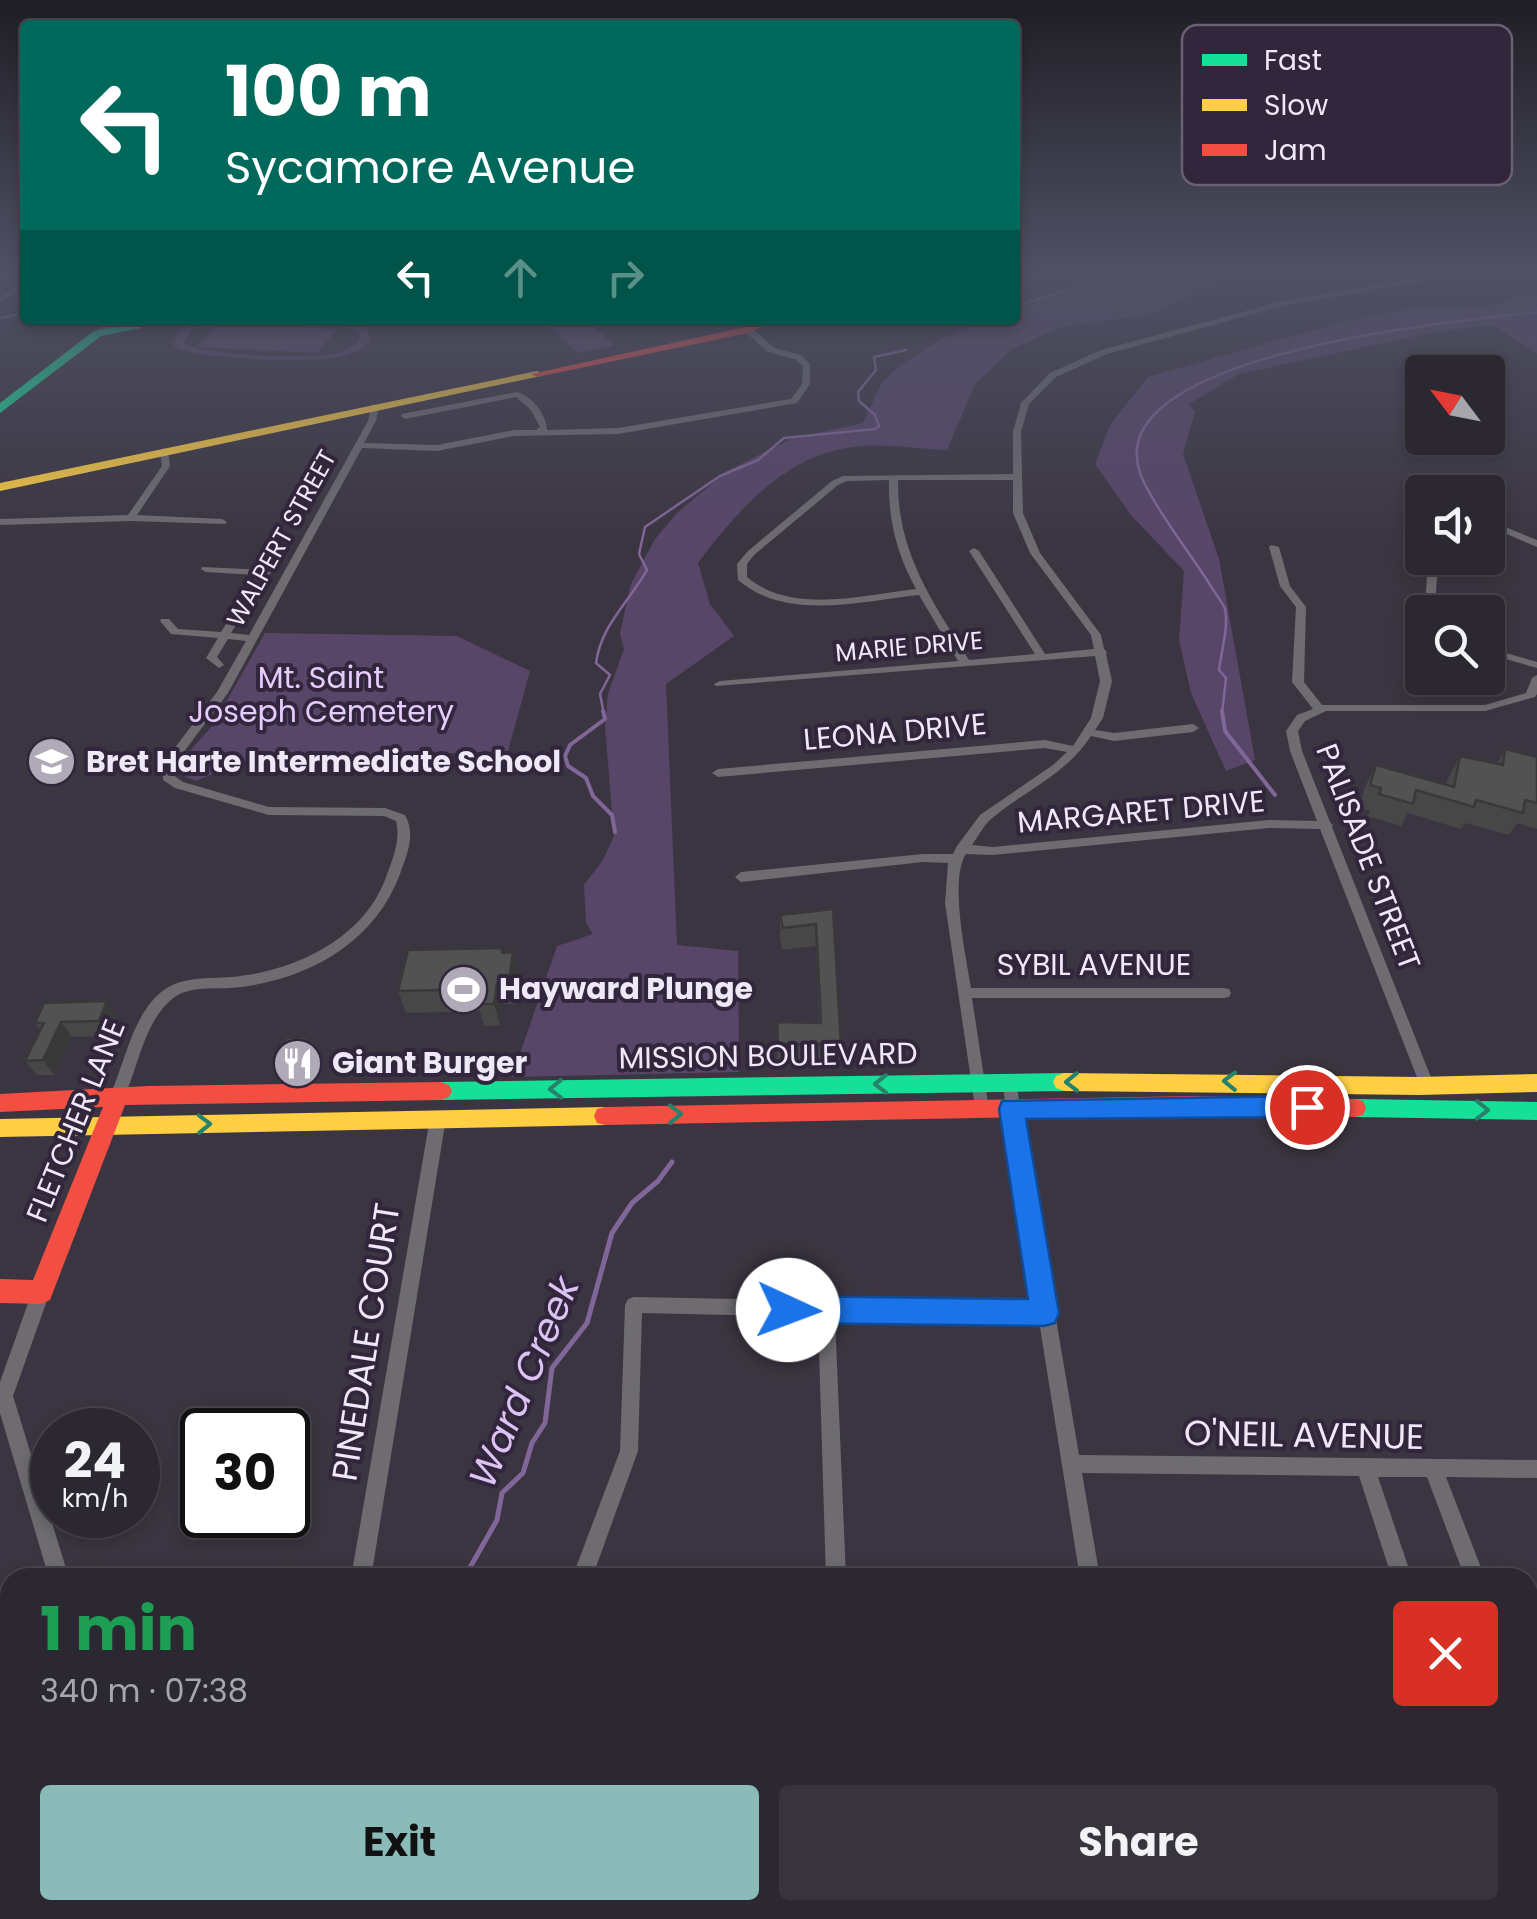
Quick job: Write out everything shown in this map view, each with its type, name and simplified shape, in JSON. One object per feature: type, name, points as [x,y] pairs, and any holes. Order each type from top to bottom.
[{"type":"main road","points":[[0,409],[58,364]]},
{"type":"main road","points":[[0,487],[583,364]]},
{"type":"main road","name":"MISSION BOULEVARD","points":[[0,1103],[1009,1082],[1537,1083]]},
{"type":"main road","name":"FLETCHER LANE","points":[[41,1292],[117,1098]]},
{"type":"main road","name":"MISSION BOULEVARD","points":[[0,1128],[1193,1105],[1537,1111]]},
{"type":"main road","points":[[0,1291],[41,1292]]},
{"type":"street","points":[[358,446],[446,448],[540,431],[589,434],[785,404],[800,397],[805,364]]},
{"type":"street","points":[[981,1110],[952,903],[958,854],[984,818],[1057,768],[1076,750],[1089,732],[1105,694],[1102,652],[1086,618],[1025,535],[1016,505],[1017,424],[1022,410],[1044,382],[1073,364]]},
{"type":"street","points":[[405,416],[516,394],[522,395],[542,419],[544,428],[540,431]]},
{"type":"street","name":"WALPERT STREET","points":[[179,785],[166,776],[168,765],[214,706],[358,446],[375,406]]},
{"type":"street","points":[[131,518],[166,466],[165,455]]},
{"type":"street","points":[[922,592],[796,602],[760,594],[742,578],[746,557],[834,483],[856,477],[1016,477]]},
{"type":"street","points":[[894,477],[894,527],[902,555],[965,663]]},
{"type":"street","points":[[0,522],[131,518],[222,522]]},
{"type":"street","points":[[1505,530],[1537,544]]},
{"type":"street","points":[[1274,547],[1285,586],[1302,608],[1298,682],[1319,709]]},
{"type":"street","points":[[974,550],[1042,657]]},
{"type":"street","points":[[206,569],[287,572]]},
{"type":"street","points":[[220,664],[211,658],[262,572]]},
{"type":"street","points":[[1431,595],[1432,577]]},
{"type":"street","points":[[165,621],[174,632],[252,638]]},
{"type":"street","name":"MARIE DRIVE","points":[[720,684],[1102,652]]},
{"type":"street","points":[[1505,656],[1537,665]]},
{"type":"street","name":"PALISADE STREET","points":[[1427,1085],[1292,736],[1297,722],[1319,709],[1485,708],[1531,695],[1537,678]]},
{"type":"street","points":[[1089,732],[1114,736],[1193,728]]},
{"type":"street","name":"LEONA DRIVE","points":[[718,774],[1044,744],[1076,750]]},
{"type":"street","name":"FLETCHER LANE","points":[[117,1098],[151,1012],[166,995],[190,984],[266,977],[333,948],[379,908],[394,877],[405,830],[401,818],[386,812],[269,811],[179,785]]},
{"type":"street","name":"MARGARET DRIVE","points":[[741,877],[1269,824],[1327,825]]},
{"type":"street","name":"SYBIL AVENUE","points":[[964,993],[1224,994]]},
{"type":"street","points":[[1009,1082],[1088,1568]]},
{"type":"street","name":"PINEDALE COURT","points":[[363,1568],[438,1118]]},
{"type":"street","name":"FLETCHER LANE","points":[[41,1292],[4,1396],[56,1568]]},
{"type":"street","points":[[586,1568],[629,1451],[634,1305],[1044,1313]]},
{"type":"street","points":[[826,1311],[836,1568]]},
{"type":"street","name":"O'NEIL AVENUE","points":[[1071,1464],[1537,1469]]},
{"type":"street","points":[[1366,1469],[1399,1568]]},
{"type":"street","points":[[1433,1469],[1471,1568]]},
{"type":"green space","points":[[997,364],[975,384],[947,450],[862,446],[836,450],[789,471],[749,503],[698,563],[710,604],[734,636],[666,684],[677,945],[738,951],[739,1072],[512,1077],[557,946],[593,934],[586,923],[584,885],[603,860],[614,836],[605,726],[608,694],[624,649],[620,633],[631,584],[655,539],[677,513],[727,471],[791,439],[863,423],[881,384],[899,366]]},
{"type":"green space","points":[[1196,364],[1288,364],[1239,374],[1189,404],[1195,412],[1183,454],[1219,559],[1255,760],[1226,771],[1191,693],[1179,640],[1184,571],[1131,515],[1095,464],[1110,425],[1148,377]]},
{"type":"green space","name":"Mt. Saint Joseph Cemetery","points":[[265,633],[457,636],[530,671],[508,751],[243,761],[196,781],[178,773],[178,764],[213,725]]},
{"type":"building","points":[[1505,749],[1537,757],[1537,803],[1525,800],[1523,813],[1476,800],[1474,807],[1416,790],[1413,804],[1379,794],[1381,788],[1370,785],[1376,765],[1454,787],[1460,756],[1503,765]]},
{"type":"building","points":[[833,909],[841,1044],[778,1044],[777,1022],[821,1023],[816,924],[783,928],[780,915]]},
{"type":"building","points":[[502,948],[502,953],[513,952],[509,982],[497,983],[494,1004],[478,1004],[480,989],[398,991],[408,950]]},
{"type":"building","points":[[107,1001],[99,1021],[61,1022],[43,1060],[25,1061],[44,1023],[35,1023],[44,1003]]},
{"type":"building","points":[[307,1037],[299,1067],[278,1068],[286,1038]]},
{"type":"waterway","name":"Ward Creek","points":[[604,714],[600,694],[610,675],[596,663],[599,649],[610,625],[647,570],[639,554],[645,527],[720,476],[758,460],[784,438],[875,429],[879,426],[875,415],[859,401],[858,392],[876,370],[875,364]]},
{"type":"waterway","points":[[1222,712],[1226,678],[1219,670],[1225,609],[1145,485],[1140,473],[1142,432],[1174,398],[1228,371],[1253,364]]},
{"type":"waterway","name":"Ward Creek","points":[[603,711],[605,719],[570,745],[565,756],[568,766],[586,778],[593,796],[612,815],[615,832]]},
{"type":"waterway","points":[[1222,712],[1225,731],[1275,795]]},
{"type":"waterway","name":"Ward Creek","points":[[470,1568],[497,1520],[502,1493],[523,1473],[532,1443],[545,1423],[552,1368],[587,1323],[612,1233],[632,1203],[658,1181],[672,1162]]},
{"type":"traffic: fast","points":[[0,409],[59,364]]},
{"type":"traffic: fast","points":[[441,1091],[1064,1082]]},
{"type":"traffic: fast","points":[[1355,1108],[1537,1111]]},
{"type":"traffic: slow","points":[[0,487],[537,374]]},
{"type":"traffic: slow","points":[[1064,1082],[1419,1086],[1537,1083]]},
{"type":"traffic: slow","points":[[0,1128],[605,1116]]},
{"type":"traffic: jam","points":[[537,374],[587,364]]},
{"type":"traffic: jam","points":[[0,1103],[148,1095],[441,1091]]},
{"type":"traffic: jam","points":[[0,1291],[41,1292],[117,1098]]},
{"type":"traffic: jam","points":[[605,1116],[1193,1105],[1355,1108]]},
{"type":"place","name":"Bret Harte Intermediate School","points":[[51,762]]},
{"type":"place","name":"Hayward Plunge","points":[[464,989]]},
{"type":"place","name":"Giant Burger","points":[[297,1063]]},
{"type":"route","points":[[788,1310],[1044,1313],[1011,1109],[1307,1107]]}]
